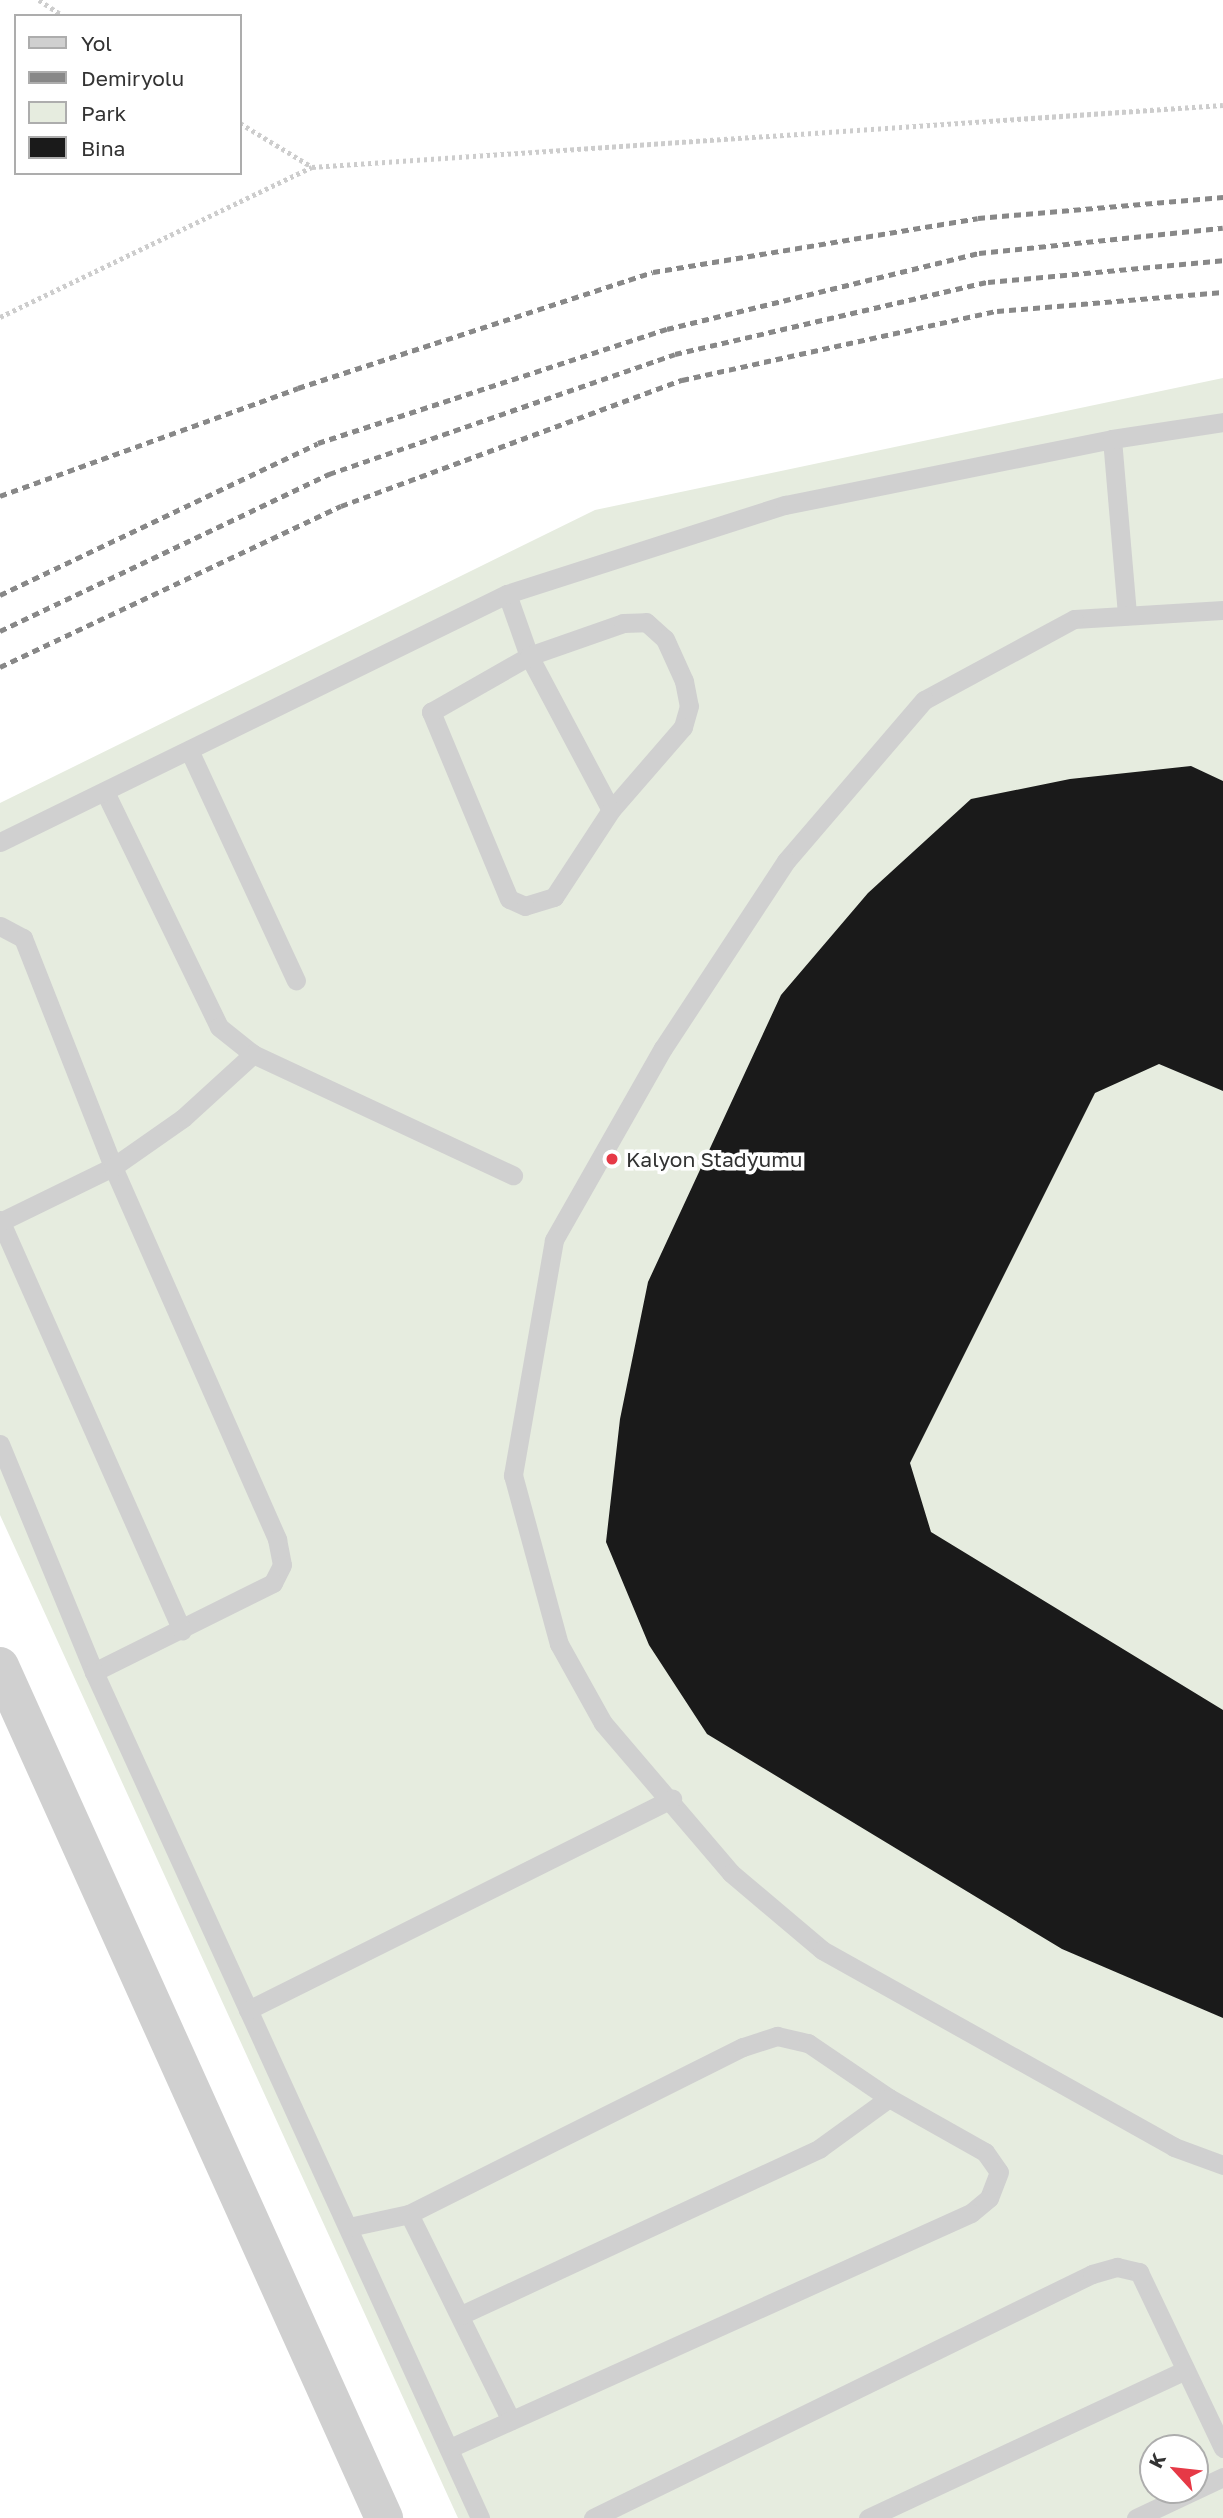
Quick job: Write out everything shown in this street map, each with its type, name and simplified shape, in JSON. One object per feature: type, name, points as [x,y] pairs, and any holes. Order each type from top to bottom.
[{"type":"street","points":[[0,1666],[384,2518]]},
{"type":"lane","points":[[0,842],[507,594],[785,505],[1112,439],[1223,422]]},
{"type":"lane","points":[[1112,439],[1126,615]]},
{"type":"lane","points":[[507,594],[529,656],[611,810]]},
{"type":"lane","points":[[1223,610],[1074,619],[924,700],[786,861],[663,1048],[554,1240],[513,1475],[559,1644],[603,1723],[672,1799],[731,1872],[822,1950],[1174,2147],[1223,2165]]},
{"type":"lane","points":[[646,622],[664,639],[684,681],[689,706],[683,727],[611,810],[554,897],[525,906],[509,898],[431,712],[529,656],[623,623],[646,622]]},
{"type":"lane","points":[[189,750],[296,980]]},
{"type":"lane","points":[[105,792],[219,1027],[253,1054],[513,1175]]},
{"type":"lane","points":[[0,926],[23,938],[113,1167],[277,1539],[282,1565],[273,1583],[94,1672]]},
{"type":"lane","points":[[182,1630],[0,1221],[113,1167],[183,1118],[253,1054]]},
{"type":"lane","points":[[0,1444],[94,1672],[480,2518]]},
{"type":"lane","points":[[248,2010],[672,1799]]},
{"type":"lane","points":[[349,2227],[409,2214],[743,2047],[777,2036],[808,2043],[889,2098],[985,2152],[999,2172],[989,2199],[971,2213],[450,2448]]},
{"type":"lane","points":[[461,2315],[820,2148],[889,2098]]},
{"type":"lane","points":[[409,2214],[511,2420]]},
{"type":"lane","points":[[593,2518],[1092,2274],[1117,2267],[1139,2272],[1223,2448]]},
{"type":"lane","points":[[869,2518],[1185,2370]]},
{"type":"lane","points":[[1136,2518],[1223,2477]]},
{"type":"path","points":[[38,0],[61,14]]},
{"type":"path","points":[[0,317],[312,167],[1223,105]]},
{"type":"path","points":[[242,124],[312,167]]},
{"type":"green space","name":"Kalyon Stadyumu","points":[[1223,378],[1223,2518],[458,2518],[0,1515],[0,803],[595,510]]},
{"type":"building","name":"Kalyon Stadyumu","points":[[1191,766],[1223,781],[1223,1091],[1159,1064],[1095,1093],[910,1463],[931,1532],[1223,1710],[1223,2018],[1062,1949],[707,1734],[649,1645],[606,1542],[620,1419],[648,1282],[781,995],[868,893],[971,799],[1070,779]]},
{"type":"railway","points":[[0,496],[298,388],[653,272],[978,218],[1223,197]]},
{"type":"railway","points":[[0,595],[318,443],[667,329],[979,253],[1223,228]]},
{"type":"railway","points":[[0,631],[329,474],[675,354],[988,282],[1223,260]]},
{"type":"railway","points":[[0,667],[341,506],[682,380],[997,311],[1223,292]]},
{"type":"place","name":"Kalyon Stadyumu","points":[[612,1159]]}]
